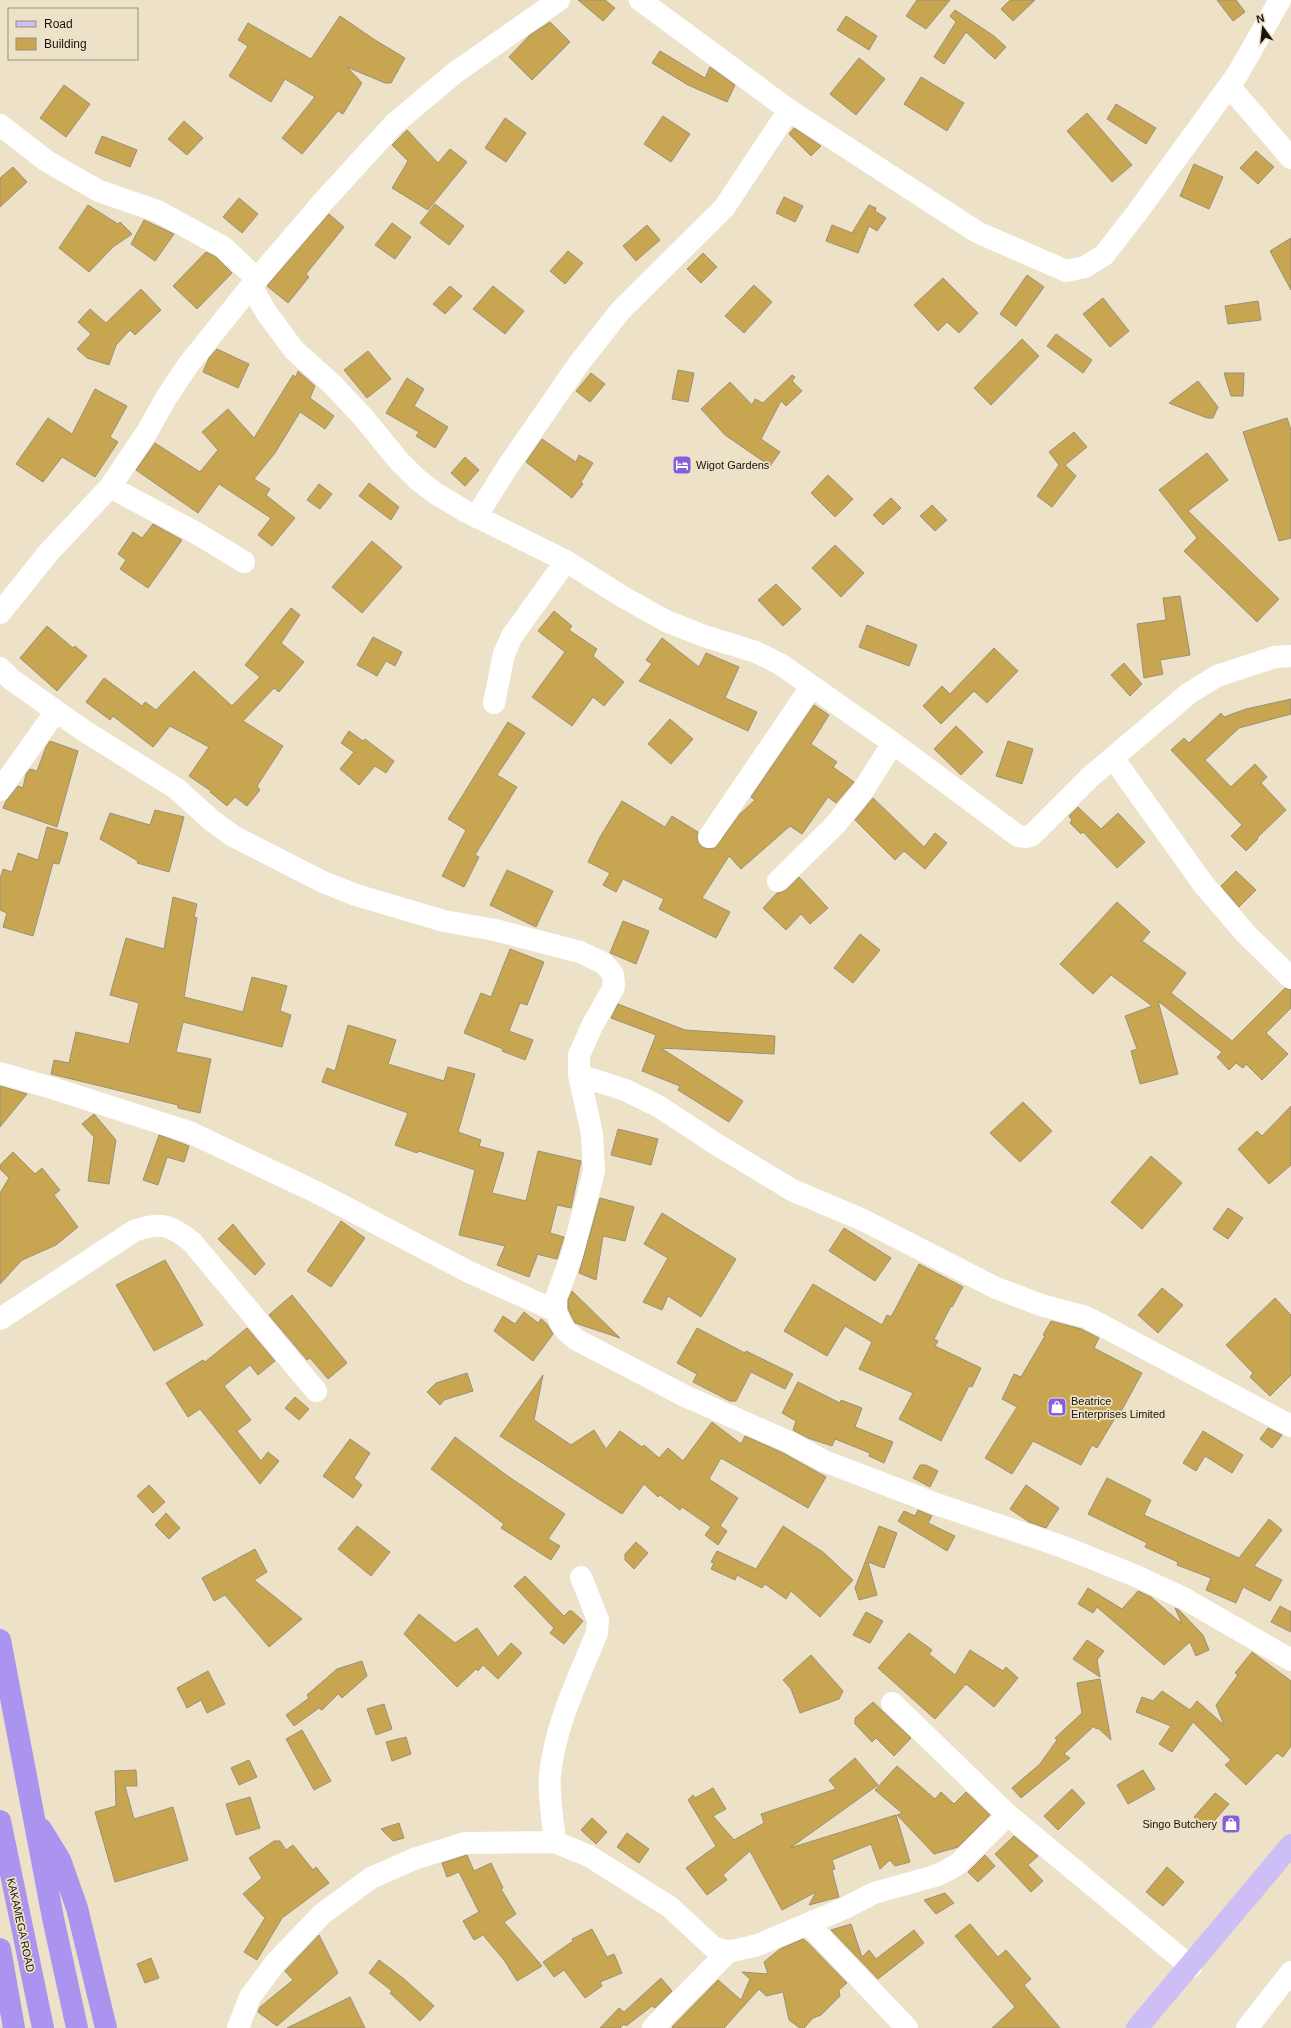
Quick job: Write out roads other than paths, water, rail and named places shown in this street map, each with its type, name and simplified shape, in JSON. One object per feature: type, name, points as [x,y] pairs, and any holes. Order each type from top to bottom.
[{"type":"highway","points":[[0,1640],[53,1918],[77,2028]]},
{"type":"highway","points":[[34,1818],[60,1860],[77,1908],[106,2028]]},
{"type":"highway","name":"KAKAMEGA ROAD","points":[[1,1830],[43,2028]]},
{"type":"highway","points":[[0,1949],[14,2028]]},
{"type":"main road","points":[[1137,2028],[1191,1967],[1291,1845]]},
{"type":"street","points":[[0,614],[49,552],[110,487],[147,432],[166,398],[188,365],[254,282],[322,203],[395,123],[456,72],[559,0]]},
{"type":"street","points":[[640,0],[789,110],[977,232],[1066,271],[1085,267],[1104,255],[1136,214],[1237,75],[1280,0]]},
{"type":"street","points":[[1229,86],[1291,158]]},
{"type":"street","points":[[476,517],[508,466],[580,362],[621,310],[724,208],[789,110]]},
{"type":"street","points":[[0,125],[48,162],[99,191],[157,211],[223,247],[254,282],[266,312],[294,350],[332,384],[363,417],[399,461],[417,479],[435,493],[476,517],[566,561],[623,597],[666,621],[704,636],[756,652],[780,664],[893,743],[1018,836],[1022,837],[1032,835],[1090,777],[1188,694],[1217,676],[1275,656],[1291,656]]},
{"type":"street","points":[[110,487],[198,534],[244,562]]},
{"type":"street","points":[[494,703],[504,654],[512,636],[566,561]]},
{"type":"street","points":[[0,668],[12,680],[56,711],[177,789],[211,820],[233,836],[323,882],[356,895],[444,921],[495,930],[580,952],[604,963],[613,975],[614,987],[592,1026],[579,1055],[579,1075],[592,1134],[594,1171],[572,1255],[556,1298],[556,1311],[560,1322],[566,1331],[577,1340],[685,1396],[788,1442],[824,1462],[939,1506],[1061,1546],[1136,1576],[1185,1599],[1291,1660]]},
{"type":"street","points":[[709,837],[811,687]]},
{"type":"street","points":[[0,790],[56,711]]},
{"type":"street","points":[[778,881],[835,825],[864,790],[893,743]]},
{"type":"street","points":[[1113,758],[1204,885],[1246,934],[1291,978]]},
{"type":"street","points":[[0,1073],[189,1132],[318,1193],[469,1272],[556,1311]]},
{"type":"street","points":[[579,1075],[625,1090],[658,1106],[716,1144],[792,1190],[863,1220],[996,1288],[1041,1305],[1086,1317],[1291,1426]]},
{"type":"street","points":[[0,1319],[134,1231],[149,1225],[168,1226],[181,1233],[192,1242],[316,1391]]},
{"type":"street","points":[[555,1842],[550,1776],[554,1750],[561,1722],[597,1633],[598,1620],[581,1577]]},
{"type":"street","points":[[892,1703],[1008,1815],[1191,1967]]},
{"type":"street","points":[[238,2028],[250,1997],[276,1962],[322,1914],[371,1878],[414,1859],[465,1843],[555,1842],[589,1856],[670,1907],[713,1947],[728,1952],[758,1945],[808,1924],[874,1893],[935,1876],[948,1870],[958,1864],[1008,1815]]},
{"type":"street","points":[[808,1924],[906,2028]]},
{"type":"street","points":[[653,2028],[728,1952]]},
{"type":"street","points":[[1247,2028],[1291,1972]]},
{"type":"place","name":"Wigot Gardens","points":[[682,465]]},
{"type":"place","name":"Beatrice Enterprises Limited","points":[[1057,1407]]},
{"type":"place","name":"Singo Butchery","points":[[1231,1824]]}]
